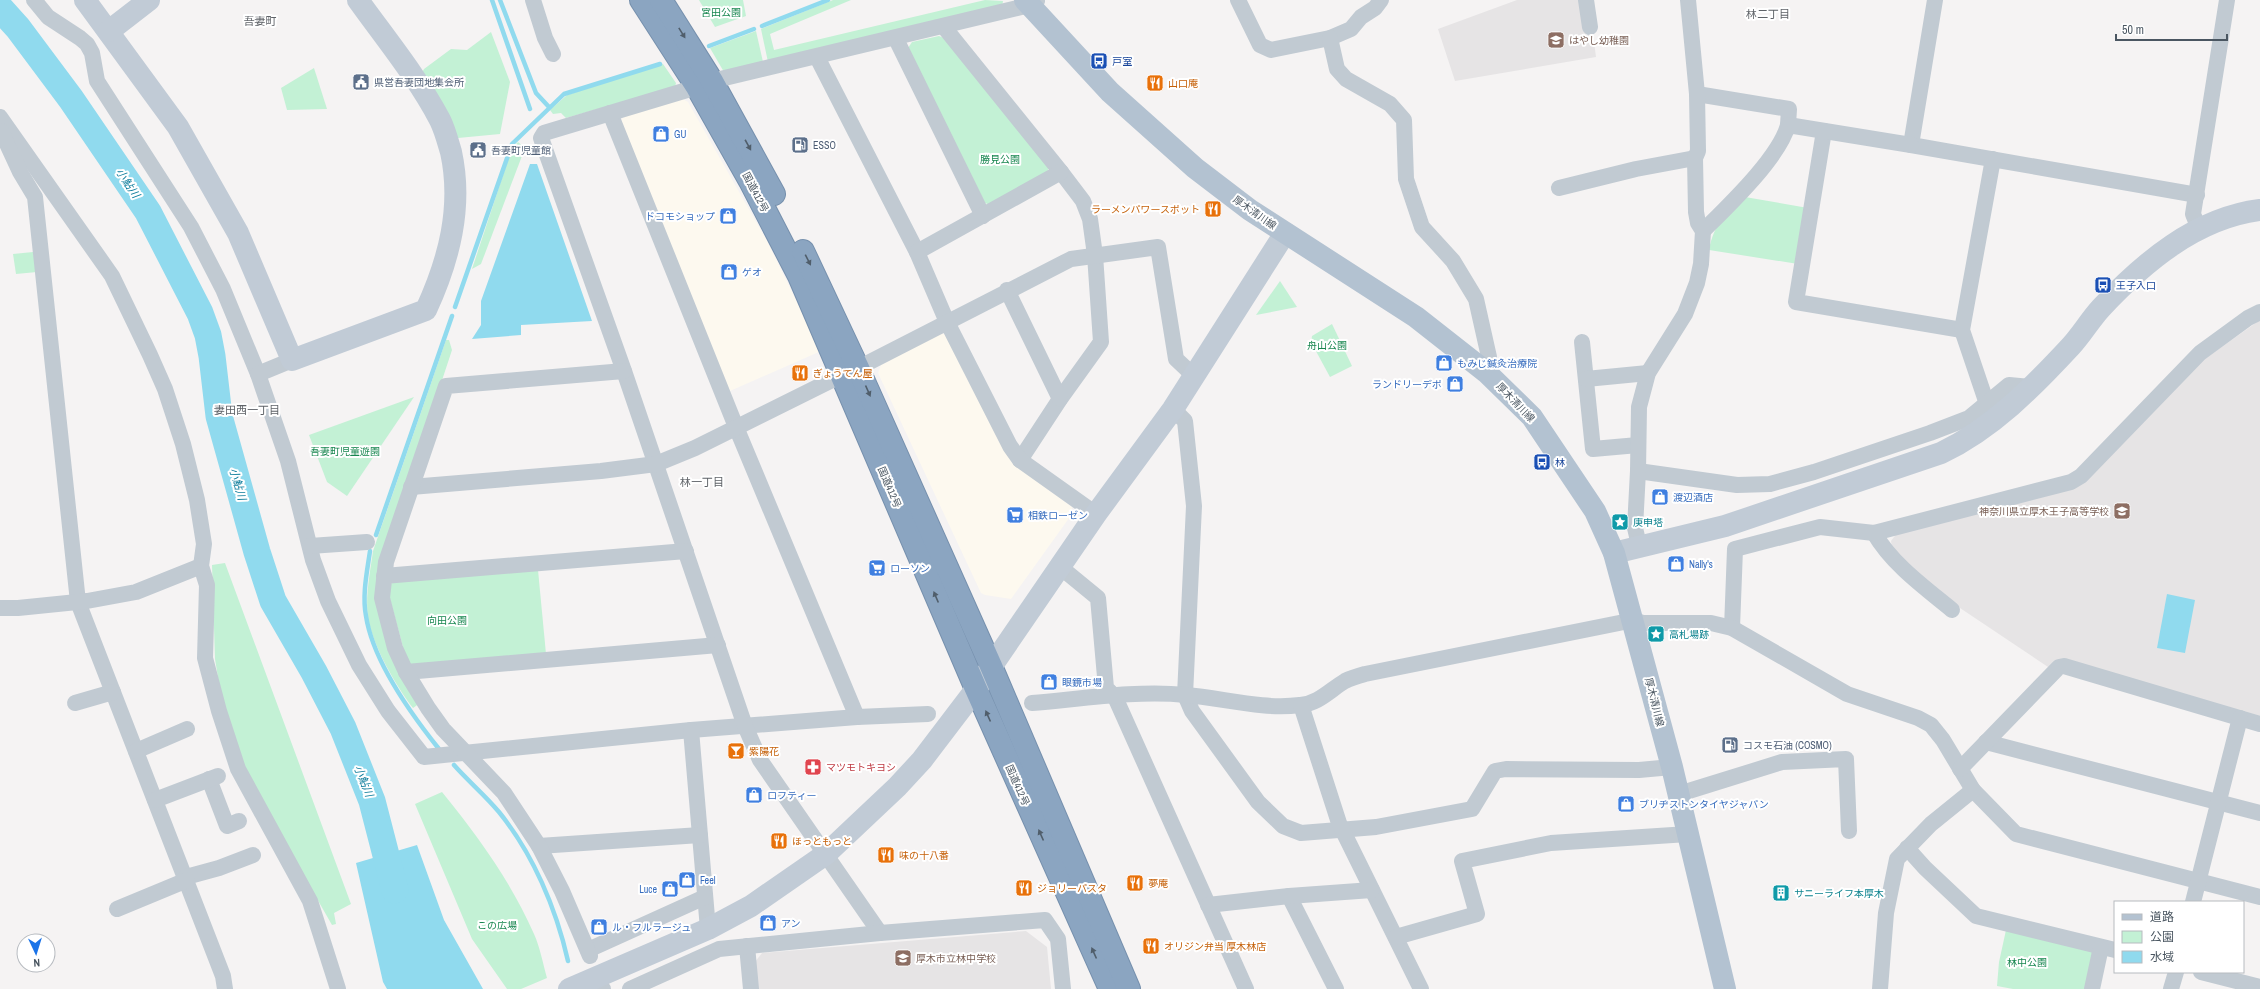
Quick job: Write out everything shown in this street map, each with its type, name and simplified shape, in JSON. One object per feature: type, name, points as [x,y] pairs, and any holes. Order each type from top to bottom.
[{"type":"highway","name":"国道412号","points":[[641,0],[705,84]]},
{"type":"highway","name":"国道412号","points":[[661,0],[705,84],[814,272],[850,372],[976,689],[1110,989]]},
{"type":"highway","name":"国道412号","points":[[850,372],[991,666],[1129,989]]},
{"type":"main road","name":"厚木清川線","points":[[1032,2],[1110,92],[1184,158],[1250,210],[1416,317],[1486,372],[1532,417],[1595,511],[1614,553],[1634,620],[1679,794],[1725,989]]},
{"type":"street","points":[[34,0],[48,17],[87,44],[92,53],[97,81],[191,227],[223,289],[258,374],[288,461],[310,546],[328,601],[359,665],[388,711],[424,757],[466,751],[691,730],[857,717],[928,714]]},
{"type":"street","points":[[85,0],[178,128],[223,206],[253,266],[292,360]]},
{"type":"street","points":[[87,44],[109,31],[148,0]]},
{"type":"street","points":[[258,374],[426,310],[450,242],[457,197],[455,172],[441,121],[358,0]]},
{"type":"street","points":[[533,0],[540,40],[553,54]]},
{"type":"street","points":[[1238,0],[1260,45],[1271,50],[1330,38],[1350,29],[1381,0]]},
{"type":"street","points":[[1586,0],[1590,27]]},
{"type":"street","points":[[1639,545],[1635,528],[1638,470],[1638,408],[1648,373],[1685,314],[1697,283],[1701,264],[1703,231],[1698,223],[1696,212],[1695,158],[1698,151],[1697,94],[1688,0]]},
{"type":"street","points":[[1910,145],[1935,0]]},
{"type":"street","points":[[2199,228],[2194,214],[2227,0]]},
{"type":"street","points":[[880,933],[760,760],[745,726],[624,371],[541,138],[544,133],[705,84],[944,27],[1032,2]]},
{"type":"street","points":[[944,27],[1061,172],[1083,202],[1090,219],[1095,255],[1101,342],[1060,399],[1020,460]]},
{"type":"street","points":[[1330,38],[1337,69],[1346,78],[1390,104],[1404,120],[1406,179],[1422,228],[1457,267],[1476,300],[1489,357],[1486,372]]},
{"type":"street","points":[[896,39],[983,216]]},
{"type":"street","points":[[817,57],[917,252],[947,322],[1010,446],[1020,460],[1096,514]]},
{"type":"street","points":[[1697,94],[1789,109],[1786,134],[1755,177],[1703,231]]},
{"type":"street","points":[[610,113],[736,427],[857,717]]},
{"type":"street","points":[[0,117],[112,276],[165,389],[197,500],[204,544],[201,566],[207,585],[205,658],[219,711],[238,769],[310,900],[338,989]]},
{"type":"street","points":[[1788,125],[2197,195]]},
{"type":"street","points":[[0,126],[20,172],[35,197],[78,602],[223,976],[225,989]]},
{"type":"street","points":[[1824,131],[1796,302],[1962,330]]},
{"type":"street","points":[[1559,188],[1636,169],[1695,158]]},
{"type":"street","points":[[1987,404],[1962,330],[1993,160]]},
{"type":"street","points":[[917,252],[1061,172]]},
{"type":"street","points":[[1614,553],[1639,545],[1739,521],[1941,453],[1961,443],[1999,416],[2030,387],[2072,344],[2100,308],[2170,246],[2199,228],[2246,212],[2260,210]]},
{"type":"street","points":[[569,989],[708,929],[751,906],[826,854],[897,787],[922,760],[976,689],[1059,566],[1173,408],[1285,233]]},
{"type":"street","points":[[411,487],[601,471],[656,464],[695,448],[850,372],[1007,290],[1071,259],[1095,255],[1158,247],[1176,359],[1194,376]]},
{"type":"street","points":[[1007,290],[1060,399]]},
{"type":"street","points":[[1732,628],[1735,549],[1820,527],[1874,533],[2071,482],[2081,476],[2200,353],[2248,318],[2260,312]]},
{"type":"street","points":[[1582,342],[1593,449],[1638,445]]},
{"type":"street","points":[[624,371],[446,386],[386,562],[382,598],[395,648],[406,672],[428,708],[444,729],[504,793],[539,846],[562,891],[589,953],[705,897]]},
{"type":"street","points":[[1586,379],[1648,373]]},
{"type":"street","points":[[1638,470],[1737,486],[1770,484],[1814,472],[1970,418],[2009,385],[2030,387]]},
{"type":"street","points":[[1173,408],[1185,421],[1194,506],[1185,695],[1192,711],[1258,802],[1283,826],[1301,833],[1376,827],[1472,809],[1495,771],[1506,769],[1638,770],[1672,767]]},
{"type":"street","points":[[1874,533],[1880,544],[1896,561],[1952,610]]},
{"type":"street","points":[[310,546],[367,542]]},
{"type":"street","points":[[384,576],[686,551]]},
{"type":"street","points":[[0,608],[78,602],[136,592],[201,566]]},
{"type":"street","points":[[1059,566],[1098,598],[1106,688],[1114,697],[1246,989]]},
{"type":"street","points":[[1032,703],[1114,697],[1138,693],[1185,695],[1274,706],[1301,706],[1320,699],[1346,681],[1365,674],[1634,620],[1643,623],[1711,623],[1732,628],[1847,694],[1918,718],[1931,725],[1943,740],[1973,790],[2016,834],[2260,897]]},
{"type":"street","points":[[406,672],[718,645]]},
{"type":"street","points":[[1960,769],[2059,667],[2064,666],[2260,724]]},
{"type":"street","points":[[75,703],[113,692]]},
{"type":"street","points":[[1301,706],[1342,829],[1421,989]]},
{"type":"street","points":[[2193,901],[2240,718]]},
{"type":"street","points":[[136,751],[187,730]]},
{"type":"street","points":[[691,730],[708,929]]},
{"type":"street","points":[[1986,742],[2260,813]]},
{"type":"street","points":[[1679,794],[1782,762],[1853,758],[1849,831]]},
{"type":"street","points":[[155,800],[214,777],[227,826]]},
{"type":"street","points":[[1880,989],[1886,913],[1897,860],[1931,824],[1973,790]]},
{"type":"street","points":[[1396,937],[1477,914],[1462,861],[1551,844],[1688,834]]},
{"type":"street","points":[[539,846],[700,835]]},
{"type":"street","points":[[1907,848],[1925,868],[1976,916],[2108,948],[2092,989]]},
{"type":"street","points":[[117,909],[186,879],[219,868],[253,854]]},
{"type":"street","points":[[1208,905],[1289,896],[1372,890]]},
{"type":"street","points":[[1289,896],[1336,989]]},
{"type":"street","points":[[630,989],[719,949],[880,933],[1045,920],[1058,939],[1063,989]]},
{"type":"street","points":[[747,946],[751,989]]},
{"type":"street","points":[[2171,989],[2176,973]]},
{"type":"street","points":[[2205,973],[2260,987]]},
{"type":"shaded area","points":[[1517,0],[1582,0],[1586,35],[1593,34],[1596,57],[1455,81],[1438,29]]},
{"type":"shaded area","points":[[681,98],[688,102],[767,241],[821,351],[730,391],[620,123],[624,115]]},
{"type":"shaded area","name":"神奈川県立厚木王子高等学校","points":[[2260,320],[2260,717],[2051,669],[1960,608],[1909,566],[1892,547],[1891,541],[1897,533],[2072,488],[2193,367]]},
{"type":"shaded area","points":[[940,333],[947,335],[1028,475],[1072,507],[1072,514],[1011,599],[981,593],[878,373],[881,365]]},
{"type":"shaded area","name":"厚木市立林中学校","points":[[1026,931],[1047,947],[1051,989],[757,989],[755,962],[762,953]]},
{"type":"green space","name":"宮田公園","points":[[699,0],[743,0],[746,16],[715,27]]},
{"type":"green space","points":[[833,0],[851,0],[770,34],[774,50],[985,0],[1003,1],[1002,7],[768,62],[761,29]]},
{"type":"green space","points":[[756,31],[763,62],[724,72],[710,48]]},
{"type":"green space","points":[[491,32],[510,82],[500,134],[458,138],[419,78],[424,69],[451,49],[467,50]]},
{"type":"green space","name":"勝見公園","points":[[939,36],[946,39],[1049,167],[1047,173],[990,205],[985,203],[908,48],[912,42]]},
{"type":"green space","points":[[663,64],[676,83],[675,87],[566,118],[561,113],[553,114],[550,110],[567,95]]},
{"type":"green space","points":[[314,68],[327,109],[287,110],[281,88]]},
{"type":"green space","points":[[518,142],[525,148],[481,264],[472,269],[512,148]]},
{"type":"green space","points":[[1745,197],[1808,208],[1798,264],[1709,250],[1714,233],[1722,220]]},
{"type":"green space","points":[[33,252],[37,272],[16,274],[13,254]]},
{"type":"green space","points":[[1280,281],[1297,307],[1256,315]]},
{"type":"green space","name":"舟山公園","points":[[1332,324],[1352,366],[1330,377],[1311,342],[1312,336]]},
{"type":"green space","points":[[446,340],[449,340],[452,350],[389,541],[378,595],[420,703],[413,708],[386,665],[375,641],[368,618],[367,593],[373,551]]},
{"type":"green space","name":"吾妻町児童遊園","points":[[414,397],[347,496],[327,482],[309,435]]},
{"type":"green space","points":[[225,563],[351,904],[334,913],[336,924],[332,925],[244,771],[223,708],[215,659],[212,565]]},
{"type":"green space","name":"向田公園","points":[[538,570],[546,654],[412,665],[407,662],[387,588],[394,581]]},
{"type":"green space","name":"この広場","points":[[442,792],[493,860],[515,896],[536,939],[547,978],[521,989],[507,989],[472,939],[415,804]]},
{"type":"green space","name":"林中公園","points":[[2006,930],[2093,950],[2088,989],[2013,989],[1997,986],[1999,962]]},
{"type":"water","points":[[530,164],[537,164],[592,321],[521,325],[521,335],[472,339],[481,325],[481,301]]},
{"type":"water","points":[[2167,594],[2195,600],[2185,653],[2157,648]]},
{"type":"water","points":[[417,845],[444,920],[483,989],[387,989],[383,982],[356,863]]},
{"type":"waterway","points":[[492,0],[530,109]]},
{"type":"waterway","points":[[500,0],[536,93],[549,107]]},
{"type":"waterway","points":[[762,26],[828,0]]},
{"type":"waterway","name":"小鮎川","points":[[0,8],[18,28],[71,99],[148,212],[200,313],[208,335],[212,356],[219,416],[257,552],[273,601],[314,672],[343,728],[372,801],[395,890]]},
{"type":"waterway","points":[[709,46],[754,29]]},
{"type":"waterway","points":[[455,307],[512,144],[564,94],[660,64]]},
{"type":"waterway","points":[[376,535],[452,316]]},
{"type":"waterway","points":[[370,551],[365,584],[365,608],[370,633],[376,651],[405,704],[439,749]]},
{"type":"waterway","points":[[454,765],[499,812],[511,828],[533,864],[542,882],[557,921],[568,961]]},
{"type":"place","name":"はやし幼稚園","points":[[1556,40]]},
{"type":"place","name":"戸室","points":[[1099,61]]},
{"type":"place","name":"県営吾妻団地集会所","points":[[361,82]]},
{"type":"place","name":"山口庵","points":[[1155,83]]},
{"type":"place","name":"GU","points":[[661,134]]},
{"type":"place","name":"ESSO","points":[[800,145]]},
{"type":"place","name":"吾妻町児童館","points":[[478,150]]},
{"type":"place","name":"ラーメンパワースポット","points":[[1213,209]]},
{"type":"place","name":"ドコモショップ","points":[[728,216]]},
{"type":"place","name":"ゲオ","points":[[729,272]]},
{"type":"place","name":"王子入口","points":[[2103,285]]},
{"type":"place","name":"もみじ鍼灸治療院","points":[[1444,363]]},
{"type":"place","name":"ぎょうてん屋","points":[[800,373]]},
{"type":"place","name":"ランドリーデポ","points":[[1455,384]]},
{"type":"place","name":"林","points":[[1542,462]]},
{"type":"place","name":"渡辺酒店","points":[[1660,497]]},
{"type":"place","name":"神奈川県立厚木王子高等学校","points":[[2122,511]]},
{"type":"place","name":"相鉄ローゼン","points":[[1015,515]]},
{"type":"place","name":"庚申塔","points":[[1620,522]]},
{"type":"place","name":"Nally's","points":[[1676,564]]},
{"type":"place","name":"ローソン","points":[[877,568]]},
{"type":"place","name":"高札場跡","points":[[1656,634]]},
{"type":"place","name":"眼鏡市場","points":[[1049,682]]},
{"type":"place","name":"コスモ石油 (COSMO)","points":[[1730,745]]},
{"type":"place","name":"紫陽花","points":[[736,751]]},
{"type":"place","name":"マツモトキヨシ","points":[[813,767]]},
{"type":"place","name":"ロフティー","points":[[754,795]]},
{"type":"place","name":"ブリヂストンタイヤジャパン","points":[[1626,804]]},
{"type":"place","name":"ほっともっと","points":[[779,841]]},
{"type":"place","name":"味の十八番","points":[[886,855]]},
{"type":"place","name":"Feel","points":[[687,880]]},
{"type":"place","name":"夢庵","points":[[1135,883]]},
{"type":"place","name":"ジョリーパスタ","points":[[1024,888]]},
{"type":"place","name":"Luce","points":[[670,889]]},
{"type":"place","name":"サニーライフ本厚木","points":[[1781,893]]},
{"type":"place","name":"アン","points":[[768,923]]},
{"type":"place","name":"ル・フルラージュ","points":[[599,927]]},
{"type":"place","name":"オリジン弁当 厚木林店","points":[[1151,946]]},
{"type":"place","name":"厚木市立林中学校","points":[[903,958]]},
{"type":"district","name":"林二丁目","points":[[1768,14]]},
{"type":"district","name":"吾妻町","points":[[260,21]]},
{"type":"district","name":"妻田西一丁目","points":[[247,410]]},
{"type":"district","name":"林一丁目","points":[[702,482]]}]
